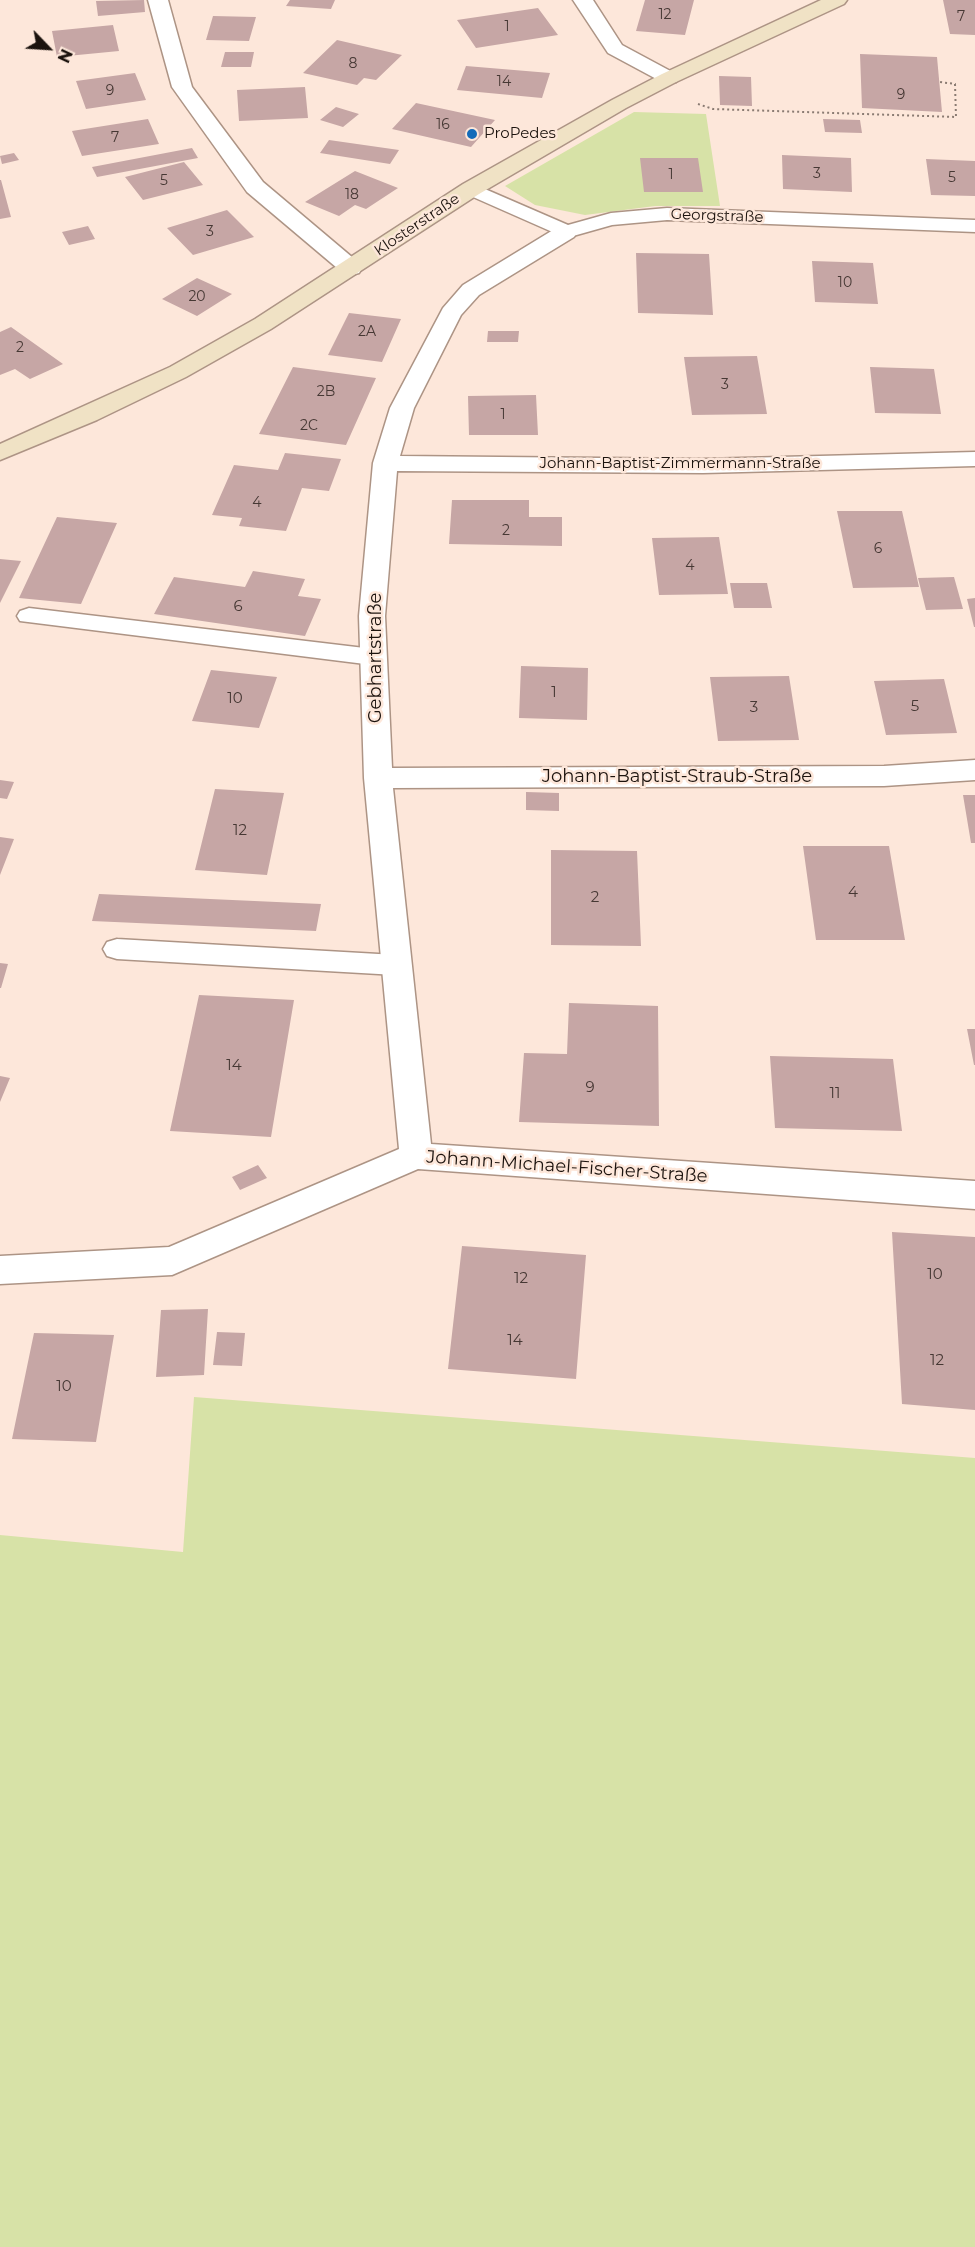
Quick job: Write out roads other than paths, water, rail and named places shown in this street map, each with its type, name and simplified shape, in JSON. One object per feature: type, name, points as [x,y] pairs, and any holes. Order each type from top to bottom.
[{"type":"main road","name":"Klosterstraße","points":[[0,453],[88,415],[178,372],[263,324],[471,189],[669,78],[837,0]]},
{"type":"street","points":[[158,0],[182,87],[255,187],[351,268]]},
{"type":"street","points":[[583,0],[615,49],[669,78]]},
{"type":"street","name":"Gebhartstraße","points":[[416,1156],[378,778],[372,616],[385,463],[402,408],[451,313],[471,290],[566,232]]},
{"type":"street","name":"Johann-Baptist-Zimmermann-Straße","points":[[385,463],[703,466],[975,459]]},
{"type":"street","name":"Johann-Baptist-Straub-Straße","points":[[378,778],[884,776],[975,770]]},
{"type":"street","name":"Johann-Michael-Fischer-Straße","points":[[0,1270],[172,1261],[416,1156],[975,1195]]},
{"type":"lane","points":[[471,189],[566,232]]},
{"type":"lane","name":"Georgstraße","points":[[566,232],[610,219],[667,214],[975,226]]},
{"type":"lane","points":[[29,616],[373,657]]},
{"type":"lane","points":[[117,949],[396,965]]},
{"type":"place","name":"ProPedes","points":[[472,134]]}]
